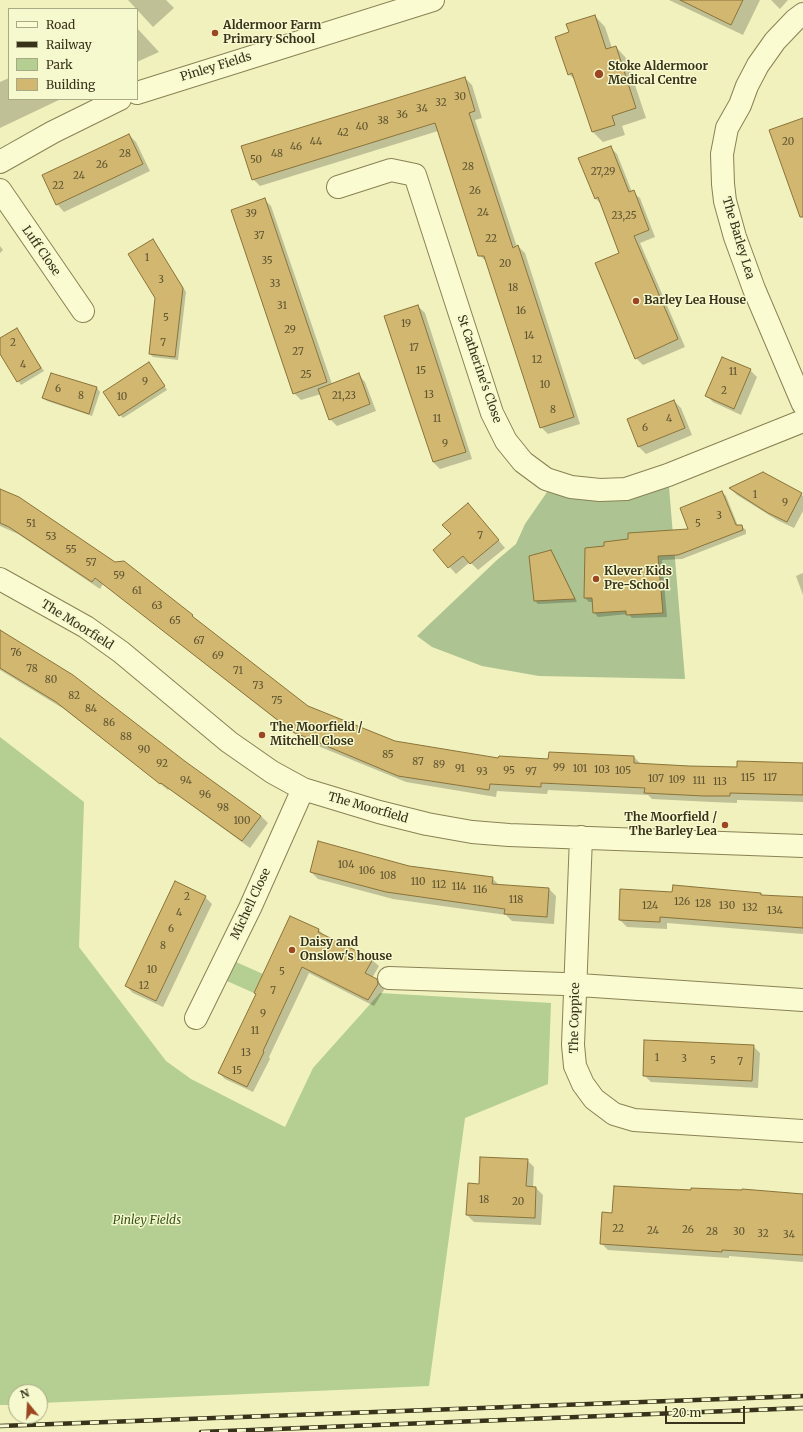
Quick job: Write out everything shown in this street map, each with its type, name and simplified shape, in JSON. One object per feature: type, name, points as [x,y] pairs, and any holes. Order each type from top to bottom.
[{"type":"street","name":"Pinley Fields","points":[[138,93],[433,0]]},
{"type":"street","name":"The Barley Lea","points":[[803,14],[795,20],[775,41],[758,65],[727,128],[722,154],[723,190],[735,236],[754,289],[803,404]]},
{"type":"street","points":[[0,162],[53,132],[118,100]]},
{"type":"street","name":"St Catherine's Close","points":[[338,187],[391,170],[415,175],[492,413],[506,441],[523,462],[546,479],[571,487],[600,490],[626,489],[657,479],[803,421]]},
{"type":"street","name":"Luff Close","points":[[0,190],[83,311]]},
{"type":"street","name":"The Moorfield","points":[[0,579],[86,627],[121,652],[229,742],[272,772],[303,789],[386,814],[427,824],[472,832],[509,835],[803,846]]},
{"type":"street","name":"Michell Close","points":[[196,1018],[250,908],[303,789]]},
{"type":"street","name":"The Coppice","points":[[581,837],[573,1045],[575,1066],[583,1084],[594,1099],[614,1114],[634,1120],[803,1131]]},
{"type":"street","points":[[389,978],[575,985],[803,1000]]},
{"type":"green space","points":[[668,475],[685,679],[539,676],[482,666],[432,647],[417,636],[497,560],[516,544],[525,524],[554,482],[571,487]]},
{"type":"green space","name":"Pinley Fields","points":[[0,737],[84,802],[79,947],[166,1061],[191,1079],[285,1127],[313,1068],[380,993],[551,1003],[548,1084],[465,1118],[429,1386],[48,1403],[48,1384],[8,1384],[8,1405],[0,1405]]},
{"type":"green space","points":[[236,962],[263,974],[254,993],[227,981]]},
{"type":"building","points":[[680,0],[743,0],[731,25]]},
{"type":"building","name":"Stoke Aldermoor Medical Centre","points":[[595,15],[606,49],[616,46],[636,108],[612,116],[615,125],[592,132],[572,73],[568,75],[555,37],[569,32],[566,24]]},
{"type":"building","points":[[465,77],[475,111],[469,113],[513,248],[518,245],[574,417],[540,428],[484,256],[478,256],[435,123],[252,180],[241,146]]},
{"type":"building","points":[[803,118],[803,217],[800,217],[769,130]]},
{"type":"building","points":[[129,134],[143,164],[56,205],[42,175]]},
{"type":"building","points":[[611,146],[629,192],[634,190],[649,230],[634,236],[678,339],[635,359],[595,263],[619,253],[598,197],[595,199],[578,158]]},
{"type":"building","points":[[265,198],[327,382],[293,394],[231,210]]},
{"type":"building","points":[[153,239],[183,288],[175,357],[149,354],[155,298],[128,254]]},
{"type":"building","points":[[418,305],[466,452],[433,462],[384,316]]},
{"type":"building","points":[[17,328],[41,368],[17,382],[0,354],[0,338]]},
{"type":"building","points":[[722,357],[751,369],[734,409],[705,396]]},
{"type":"building","points":[[149,362],[165,386],[119,416],[103,392]]},
{"type":"building","points":[[51,373],[97,387],[89,414],[42,398]]},
{"type":"building","points":[[359,373],[370,404],[329,420],[318,389]]},
{"type":"building","points":[[674,400],[685,428],[638,447],[627,419]]},
{"type":"building","points":[[763,472],[802,493],[787,522],[768,513],[729,488]]},
{"type":"building","points":[[0,489],[19,497],[115,562],[124,561],[308,706],[395,741],[498,758],[499,756],[548,759],[549,752],[634,756],[634,763],[689,766],[737,767],[737,761],[803,763],[803,795],[730,793],[730,796],[704,796],[644,793],[645,788],[541,783],[541,787],[490,784],[489,790],[398,776],[293,732],[95,578],[92,582],[9,527],[0,523]]},
{"type":"building","name":"Klever Kids Pre-School","points":[[722,491],[736,525],[742,525],[743,530],[678,555],[658,556],[663,613],[626,615],[626,611],[593,613],[592,598],[584,598],[585,548],[604,546],[604,542],[628,539],[628,533],[688,529],[680,508]]},
{"type":"building","points":[[468,503],[499,540],[470,564],[463,556],[448,568],[433,550],[451,534],[442,525]]},
{"type":"building","points":[[551,550],[575,599],[534,601],[529,556]]},
{"type":"building","points":[[0,630],[73,675],[186,762],[261,816],[242,841],[161,783],[160,784],[56,702],[0,668]]},
{"type":"building","points":[[318,841],[409,866],[493,877],[492,884],[549,888],[547,917],[504,914],[505,909],[386,892],[310,872]]},
{"type":"building","points":[[175,881],[206,896],[156,1001],[125,986]]},
{"type":"building","points":[[673,885],[761,893],[761,895],[803,897],[803,928],[660,917],[660,922],[619,920],[620,889],[672,892]]},
{"type":"building","points":[[290,916],[319,929],[318,932],[373,959],[365,973],[377,979],[378,984],[368,1000],[302,967],[247,1087],[218,1073],[256,994],[254,993]]},
{"type":"building","points":[[644,1040],[754,1045],[752,1081],[643,1076]]},
{"type":"building","points":[[480,1157],[528,1159],[526,1186],[536,1187],[535,1218],[466,1215],[468,1183],[479,1184]]},
{"type":"building","points":[[614,1186],[691,1190],[691,1188],[742,1189],[803,1194],[803,1255],[722,1250],[722,1252],[600,1244],[602,1212],[612,1213]]},
{"type":"railway","points":[[0,1426],[803,1396]]},
{"type":"railway","points":[[201,1432],[803,1408]]},
{"type":"place","name":"Aldermoor Farm Primary School","points":[[215,33]]},
{"type":"place","name":"Stoke Aldermoor Medical Centre","points":[[599,74]]},
{"type":"place","name":"Barley Lea House","points":[[636,301]]},
{"type":"place","name":"Klever Kids Pre-School","points":[[596,579]]},
{"type":"place","name":"The Moorfield / Mitchell Close","points":[[262,735]]},
{"type":"place","name":"The Moorfield / The Barley Lea","points":[[725,825]]},
{"type":"place","name":"Daisy and Onslow's house","points":[[292,950]]}]
